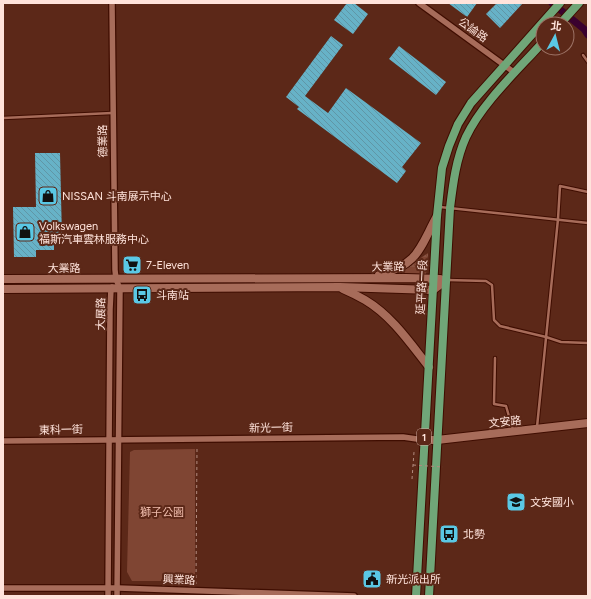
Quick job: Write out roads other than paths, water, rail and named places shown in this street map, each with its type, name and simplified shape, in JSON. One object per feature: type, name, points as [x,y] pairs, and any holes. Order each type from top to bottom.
[{"type":"main road","name":"延平路一段","points":[[416,596],[434,290],[437,206],[442,168],[458,124],[471,103],[560,3]]},
{"type":"main road","points":[[567,16],[578,4]]},
{"type":"main road","name":"1","points":[[429,596],[450,208],[453,181],[464,142],[484,108],[535,51]]},
{"type":"main road","points":[[453,137],[464,142]]},
{"type":"main road","points":[[366,279],[403,267],[413,258],[423,244],[437,216]]},
{"type":"main road","name":"大業路","points":[[3,279],[446,280]]},
{"type":"main road","points":[[183,279],[183,288]]},
{"type":"main road","points":[[290,279],[291,288]]},
{"type":"main road","points":[[434,290],[446,280]]},
{"type":"main road","points":[[340,288],[366,300],[388,317],[404,334],[429,367]]},
{"type":"main road","name":"大業路","points":[[3,289],[340,288],[434,290]]},
{"type":"main road","name":"文安路","points":[[424,440],[437,440],[588,423]]},
{"type":"street","name":"德業路","points":[[112,3],[116,279]]},
{"type":"street","name":"公論路","points":[[419,3],[515,73]]},
{"type":"street","name":"大展路","points":[[116,279],[120,289],[117,596]]},
{"type":"street","name":"大展路","points":[[108,596],[111,289],[116,279]]},
{"type":"street","name":"新光一街","points":[[119,440],[403,437],[424,440]]},
{"type":"street","name":"東科一街","points":[[3,441],[119,440]]},
{"type":"street","name":"興業路","points":[[3,588],[118,588],[173,593],[354,596]]},
{"type":"lane","points":[[583,55],[588,62]]},
{"type":"lane","points":[[3,118],[113,113]]},
{"type":"lane","points":[[536,429],[558,219],[560,186],[588,192]]},
{"type":"lane","points":[[437,206],[588,223]]},
{"type":"lane","points":[[446,280],[486,281],[492,285],[494,320],[500,326],[561,342],[588,343]]},
{"type":"lane","points":[[495,358],[494,404],[506,406],[514,432]]},
{"type":"waterway","points":[[552,3],[584,29],[588,35]]},
{"type":"place","name":"NISSAN 斗南展示中心","points":[[48,196]]},
{"type":"place","name":"Volkswagen 福斯汽車雲林服務中心","points":[[25,232]]},
{"type":"place","name":"7-Eleven","points":[[132,265]]},
{"type":"place","name":"斗南站","points":[[142,295]]},
{"type":"place","name":"文安國小","points":[[516,502]]},
{"type":"place","name":"北勢","points":[[449,534]]},
{"type":"place","name":"新光派出所","points":[[372,579]]},
{"type":"park label","name":"獅子公園","points":[[162,512]]}]
